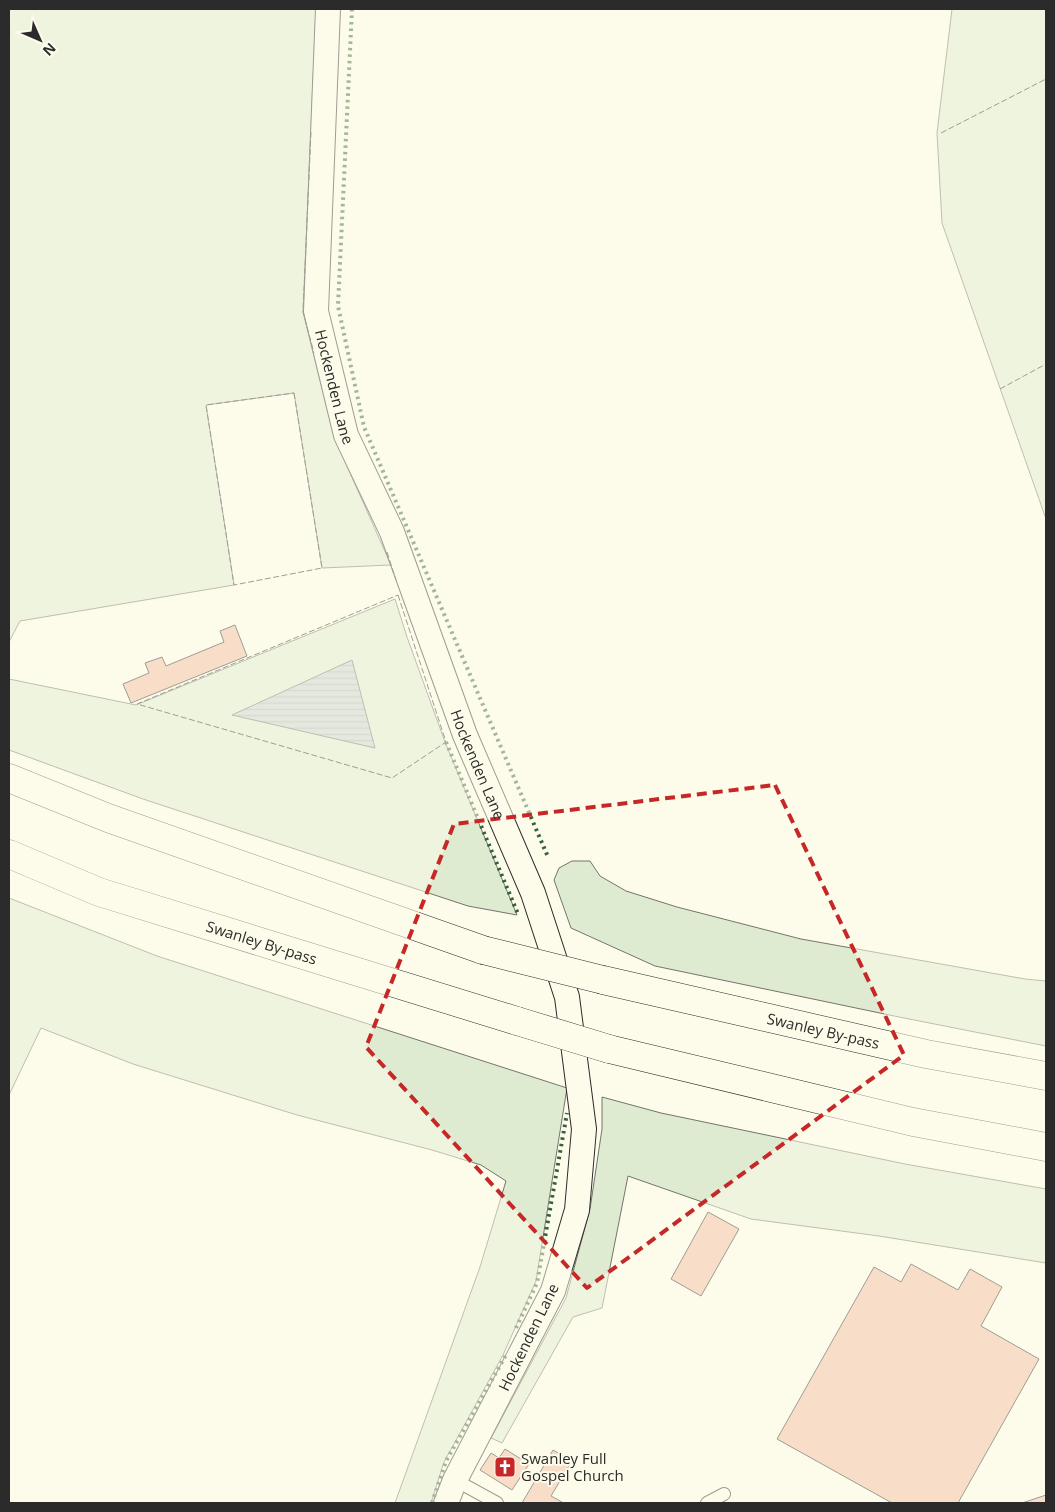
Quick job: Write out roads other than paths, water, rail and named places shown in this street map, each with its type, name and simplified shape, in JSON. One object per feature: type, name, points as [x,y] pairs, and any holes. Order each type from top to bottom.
[{"type":"highway","name":"Swanley By-pass","points":[[9,778],[108,818],[483,950],[603,980],[926,1054],[1046,1076]]},
{"type":"highway","name":"Swanley By-pass","points":[[9,854],[99,892],[609,1049],[913,1122],[1046,1147]]},
{"type":"street","name":"Hockenden Lane","points":[[328,9],[316,311],[346,435],[392,532],[466,734],[533,893],[566,997],[584,1129],[577,1210],[553,1291],[455,1480],[446,1503]]},
{"type":"lane","points":[[455,1480],[497,1503]]},
{"type":"lane","points":[[707,1503],[724,1494]]},
{"type":"place","name":"Swanley Full Gospel Church","points":[[505,1467]]}]
